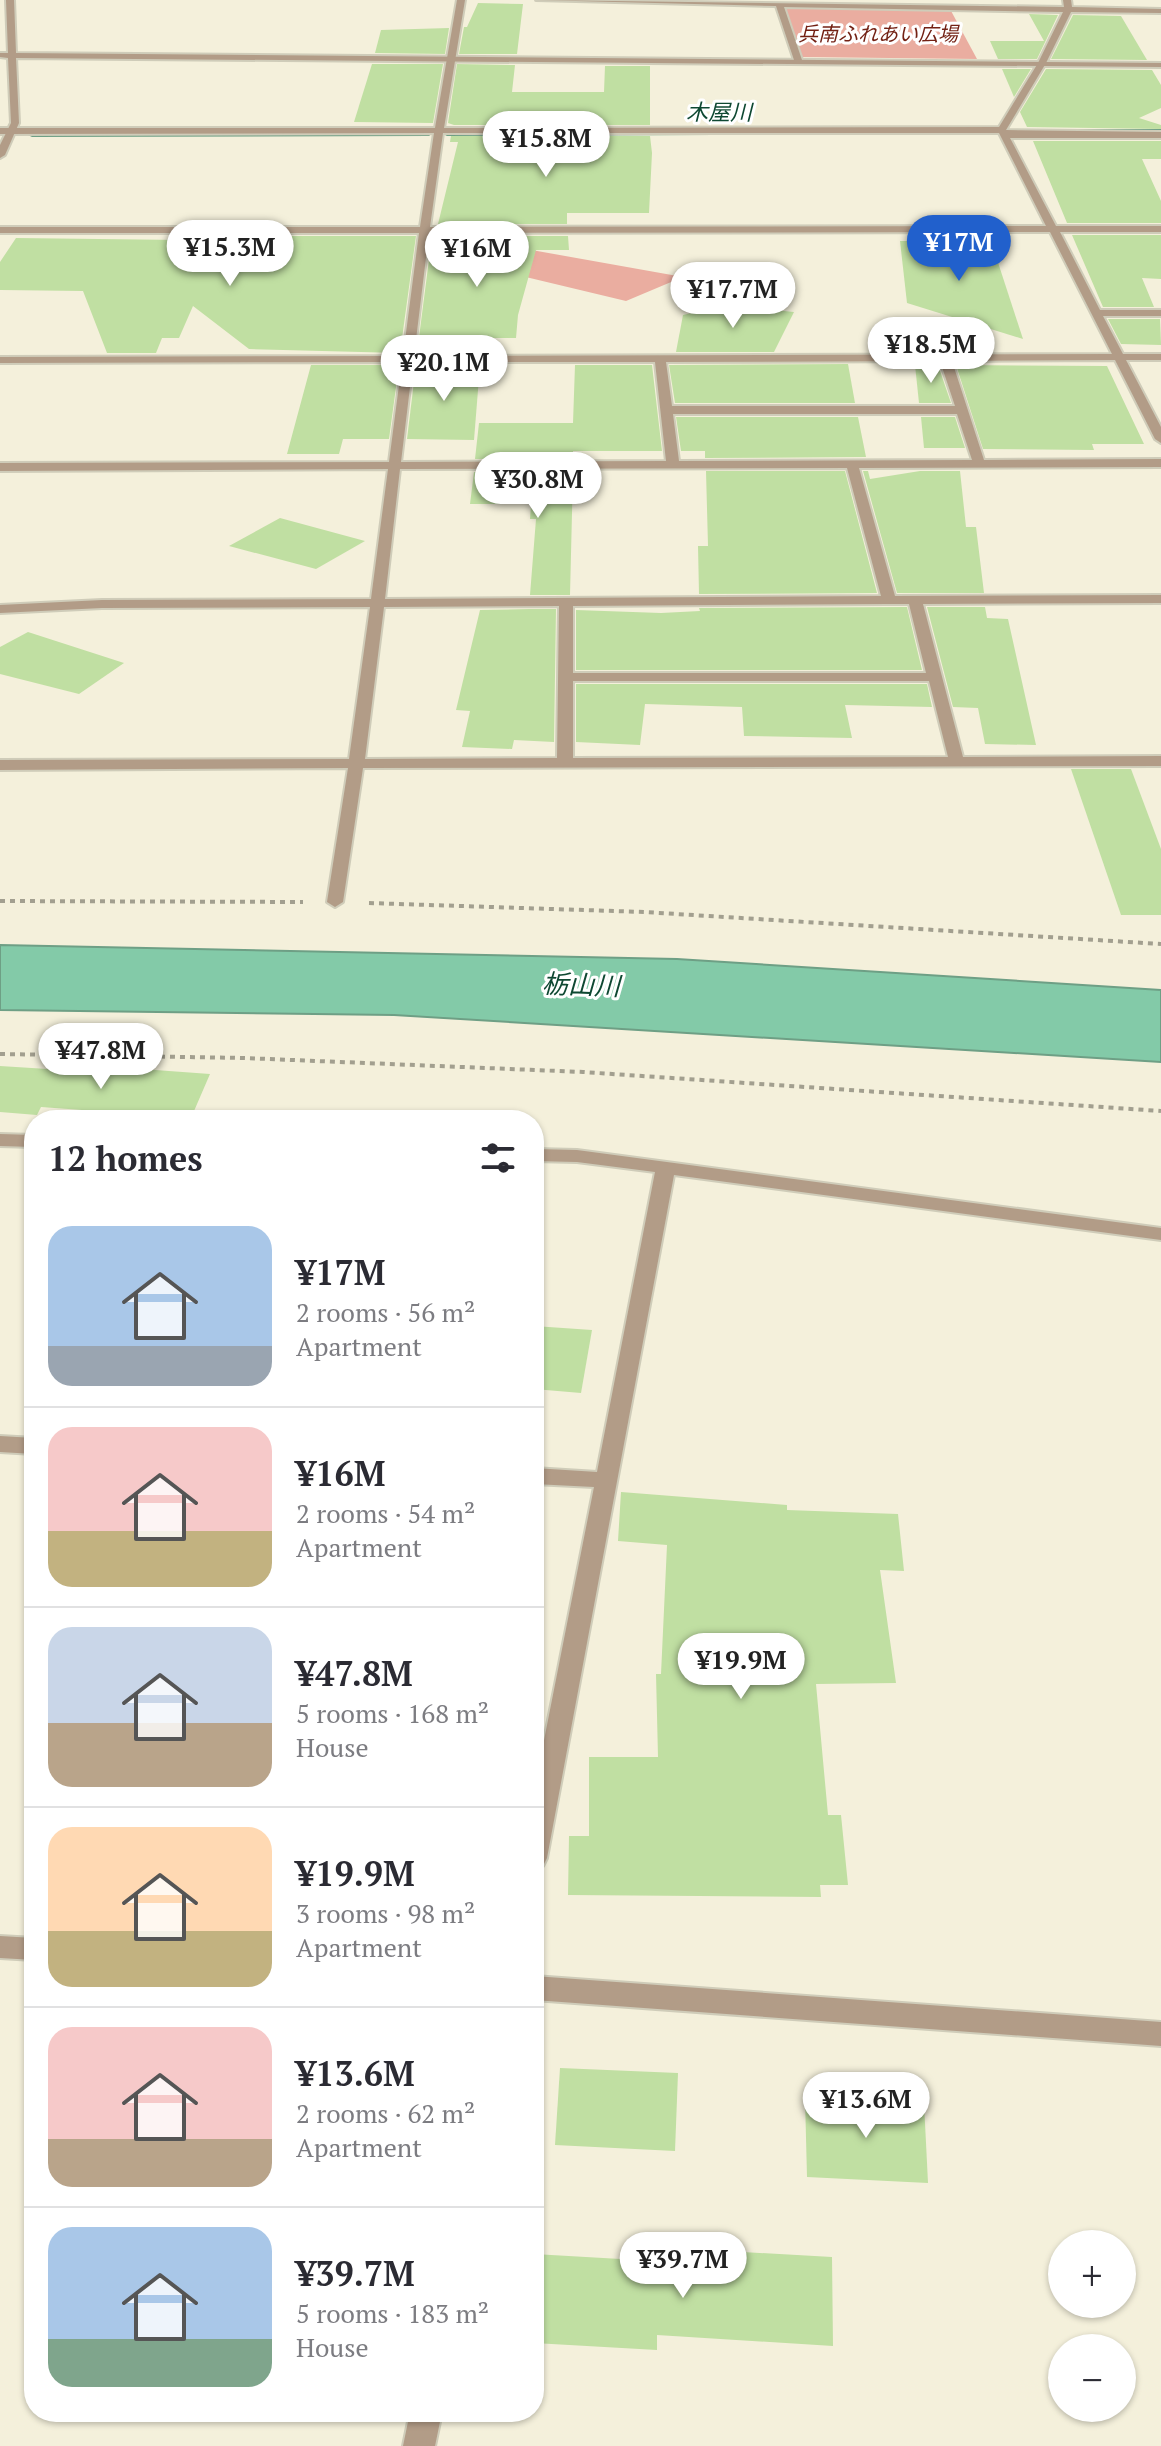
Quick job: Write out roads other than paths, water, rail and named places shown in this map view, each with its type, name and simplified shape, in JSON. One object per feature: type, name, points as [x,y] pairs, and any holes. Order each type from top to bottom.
[{"type":"street","points":[[0,155],[15,123],[5,55],[10,0]]},
{"type":"street","points":[[335,902],[359,764],[426,230],[461,0]]},
{"type":"street","points":[[540,0],[1068,5],[1161,11]]},
{"type":"street","points":[[773,3],[798,60]]},
{"type":"street","points":[[1004,133],[1042,63],[1068,5]]},
{"type":"street","points":[[5,55],[1161,65]]},
{"type":"street","points":[[0,131],[1161,135]]},
{"type":"street","points":[[1004,133],[1122,357],[1161,439]]},
{"type":"street","points":[[0,230],[1161,229]]},
{"type":"street","points":[[1097,313],[1161,313]]},
{"type":"street","points":[[0,360],[1161,357]]},
{"type":"street","points":[[945,358],[979,464]]},
{"type":"street","points":[[660,359],[673,465]]},
{"type":"street","points":[[1146,408],[1161,408]]},
{"type":"street","points":[[666,410],[960,410]]},
{"type":"street","points":[[0,467],[1161,463]]},
{"type":"street","points":[[852,464],[889,601]]},
{"type":"street","points":[[0,609],[102,604],[1161,599]]},
{"type":"street","points":[[915,601],[957,762]]},
{"type":"street","points":[[565,763],[566,603]]},
{"type":"street","points":[[566,677],[935,677]]},
{"type":"street","points":[[0,765],[1161,761]]},
{"type":"street","points":[[0,1140],[24,1141]]},
{"type":"street","points":[[544,1155],[577,1156],[1161,1234]]},
{"type":"street","points":[[544,1804],[666,1168]]},
{"type":"street","points":[[0,1444],[24,1445]]},
{"type":"street","points":[[544,1477],[604,1480]]},
{"type":"street","points":[[0,1947],[24,1948]]},
{"type":"street","points":[[544,1989],[1161,2034]]},
{"type":"street","points":[[419,2446],[424,2422]]},
{"type":"water","name":"栃山川","points":[[0,945],[677,959],[1161,990],[1161,1062],[394,1015],[0,1010]]},
{"type":"waterway","name":"木屋川","points":[[1071,131],[1161,131]]},
{"type":"waterway","name":"木屋川","points":[[447,134],[714,133]]},
{"type":"waterway","name":"木屋川","points":[[32,135],[427,134]]},
{"type":"park label","name":"兵南ふれあい広場","points":[[878,33]]}]
